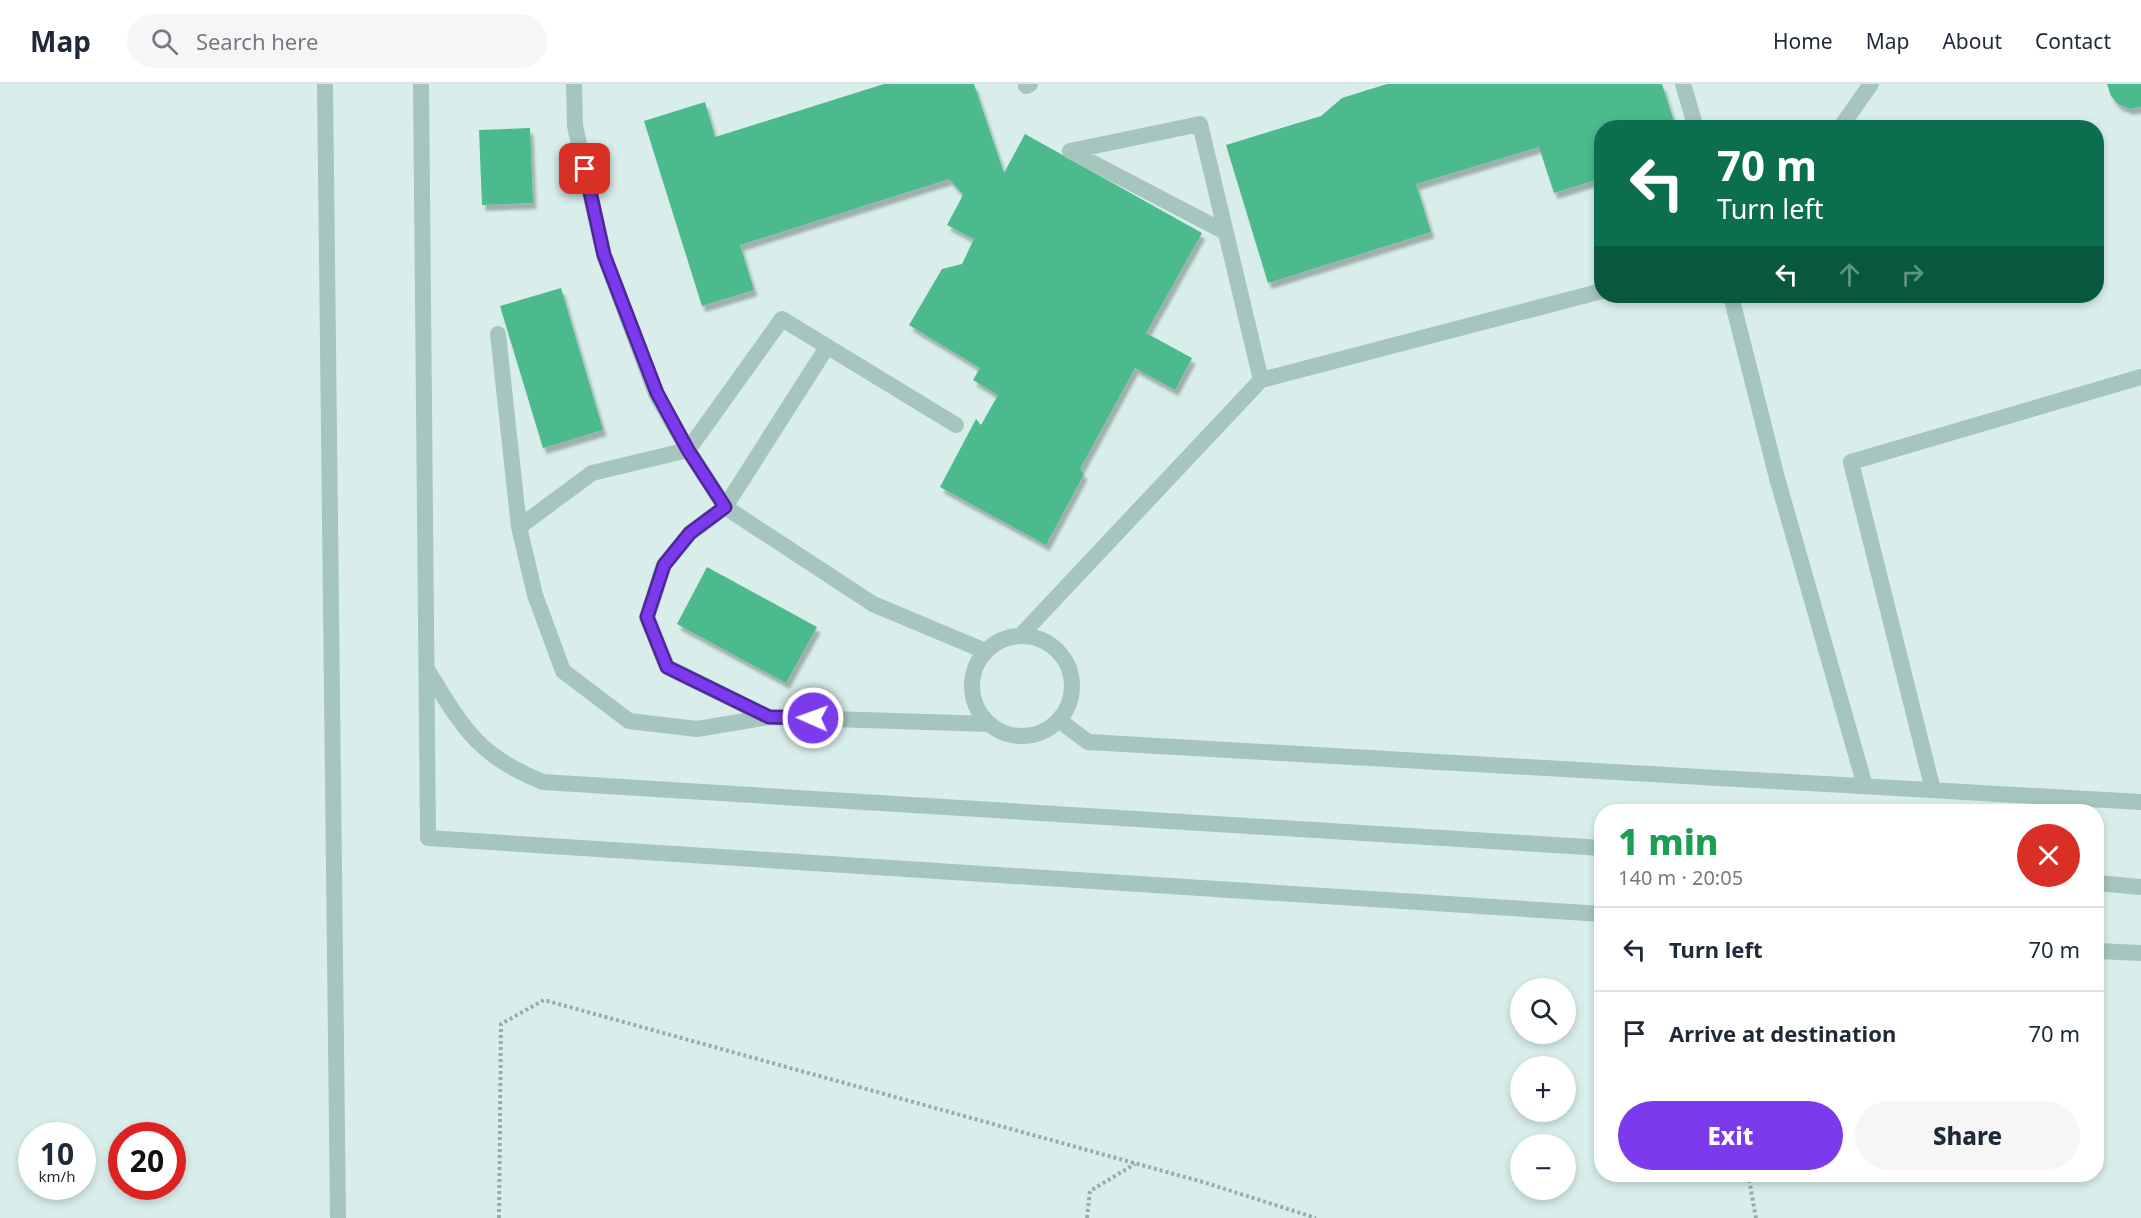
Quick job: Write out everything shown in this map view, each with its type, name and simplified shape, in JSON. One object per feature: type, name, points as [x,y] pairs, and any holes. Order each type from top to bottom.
[{"type":"street","points":[[325,84],[338,1218]]},
{"type":"street","points":[[421,84],[428,838],[1594,913]]},
{"type":"street","points":[[574,84],[575,126],[604,255],[657,393],[688,450],[725,507],[873,604],[986,651]]},
{"type":"street","points":[[1683,84],[1694,120]]},
{"type":"street","points":[[1846,120],[1871,84]]},
{"type":"street","points":[[1225,232],[1070,151],[1200,123],[1261,380]]},
{"type":"street","points":[[1021,635],[1261,380],[1594,293]]},
{"type":"street","points":[[1733,303],[1777,478],[1865,786]]},
{"type":"street","points":[[519,527],[592,473],[688,450],[782,319],[956,425]]},
{"type":"street","points":[[498,334],[519,527],[535,595],[563,671],[629,721],[697,729],[769,717],[989,724]]},
{"type":"street","points":[[769,717],[667,667],[647,617],[664,565],[690,533],[725,507],[827,347]]},
{"type":"street","points":[[1933,790],[1851,462],[2141,377]]},
{"type":"street","points":[[1021,635],[1038,638],[1054,646],[1065,659],[1072,674],[1073,691],[1069,707],[1060,721],[1047,731],[1033,736],[1017,737],[1002,733],[989,724],[979,711],[973,696],[972,680],[977,665],[986,651],[996,643],[1021,635]]},
{"type":"street","points":[[428,672],[456,717],[473,739],[494,757],[517,772],[543,782],[1594,848]]},
{"type":"street","points":[[1060,721],[1088,742],[2141,802]]},
{"type":"street","points":[[2104,884],[2141,887]]},
{"type":"street","points":[[2104,951],[2141,953]]},
{"type":"path","points":[[499,1218],[501,1024],[544,1000],[1203,1182],[1316,1218]]},
{"type":"path","points":[[1087,1218],[1090,1191],[1136,1164]]},
{"type":"path","points":[[1749,1182],[1756,1218]]},
{"type":"building","points":[[884,84],[974,84],[1004,173],[1025,134],[1202,233],[1146,333],[1192,358],[1175,390],[1135,368],[1080,469],[1084,474],[1046,545],[940,487],[976,419],[981,425],[998,395],[973,380],[980,368],[909,325],[942,269],[962,264],[974,239],[947,225],[963,195],[949,179],[740,245],[754,290],[702,306],[644,121],[705,102],[715,137]]},
{"type":"building","points":[[1387,84],[1662,84],[1673,120],[1594,120],[1594,180],[1554,193],[1539,147],[1416,184],[1431,232],[1268,283],[1226,145],[1321,116],[1342,98]]},
{"type":"building","points":[[2107,84],[2141,84],[2141,107],[2130,109],[2118,104],[2111,96]]},
{"type":"building","points":[[530,128],[533,203],[482,205],[479,130]]},
{"type":"building","points":[[561,288],[603,430],[543,448],[500,306]]},
{"type":"building","points":[[707,567],[817,627],[786,683],[677,624]]},
{"type":"route","points":[[585,169],[604,255],[657,393],[688,450],[725,507],[690,533],[664,565],[647,617],[667,667],[769,717],[813,718]]}]
